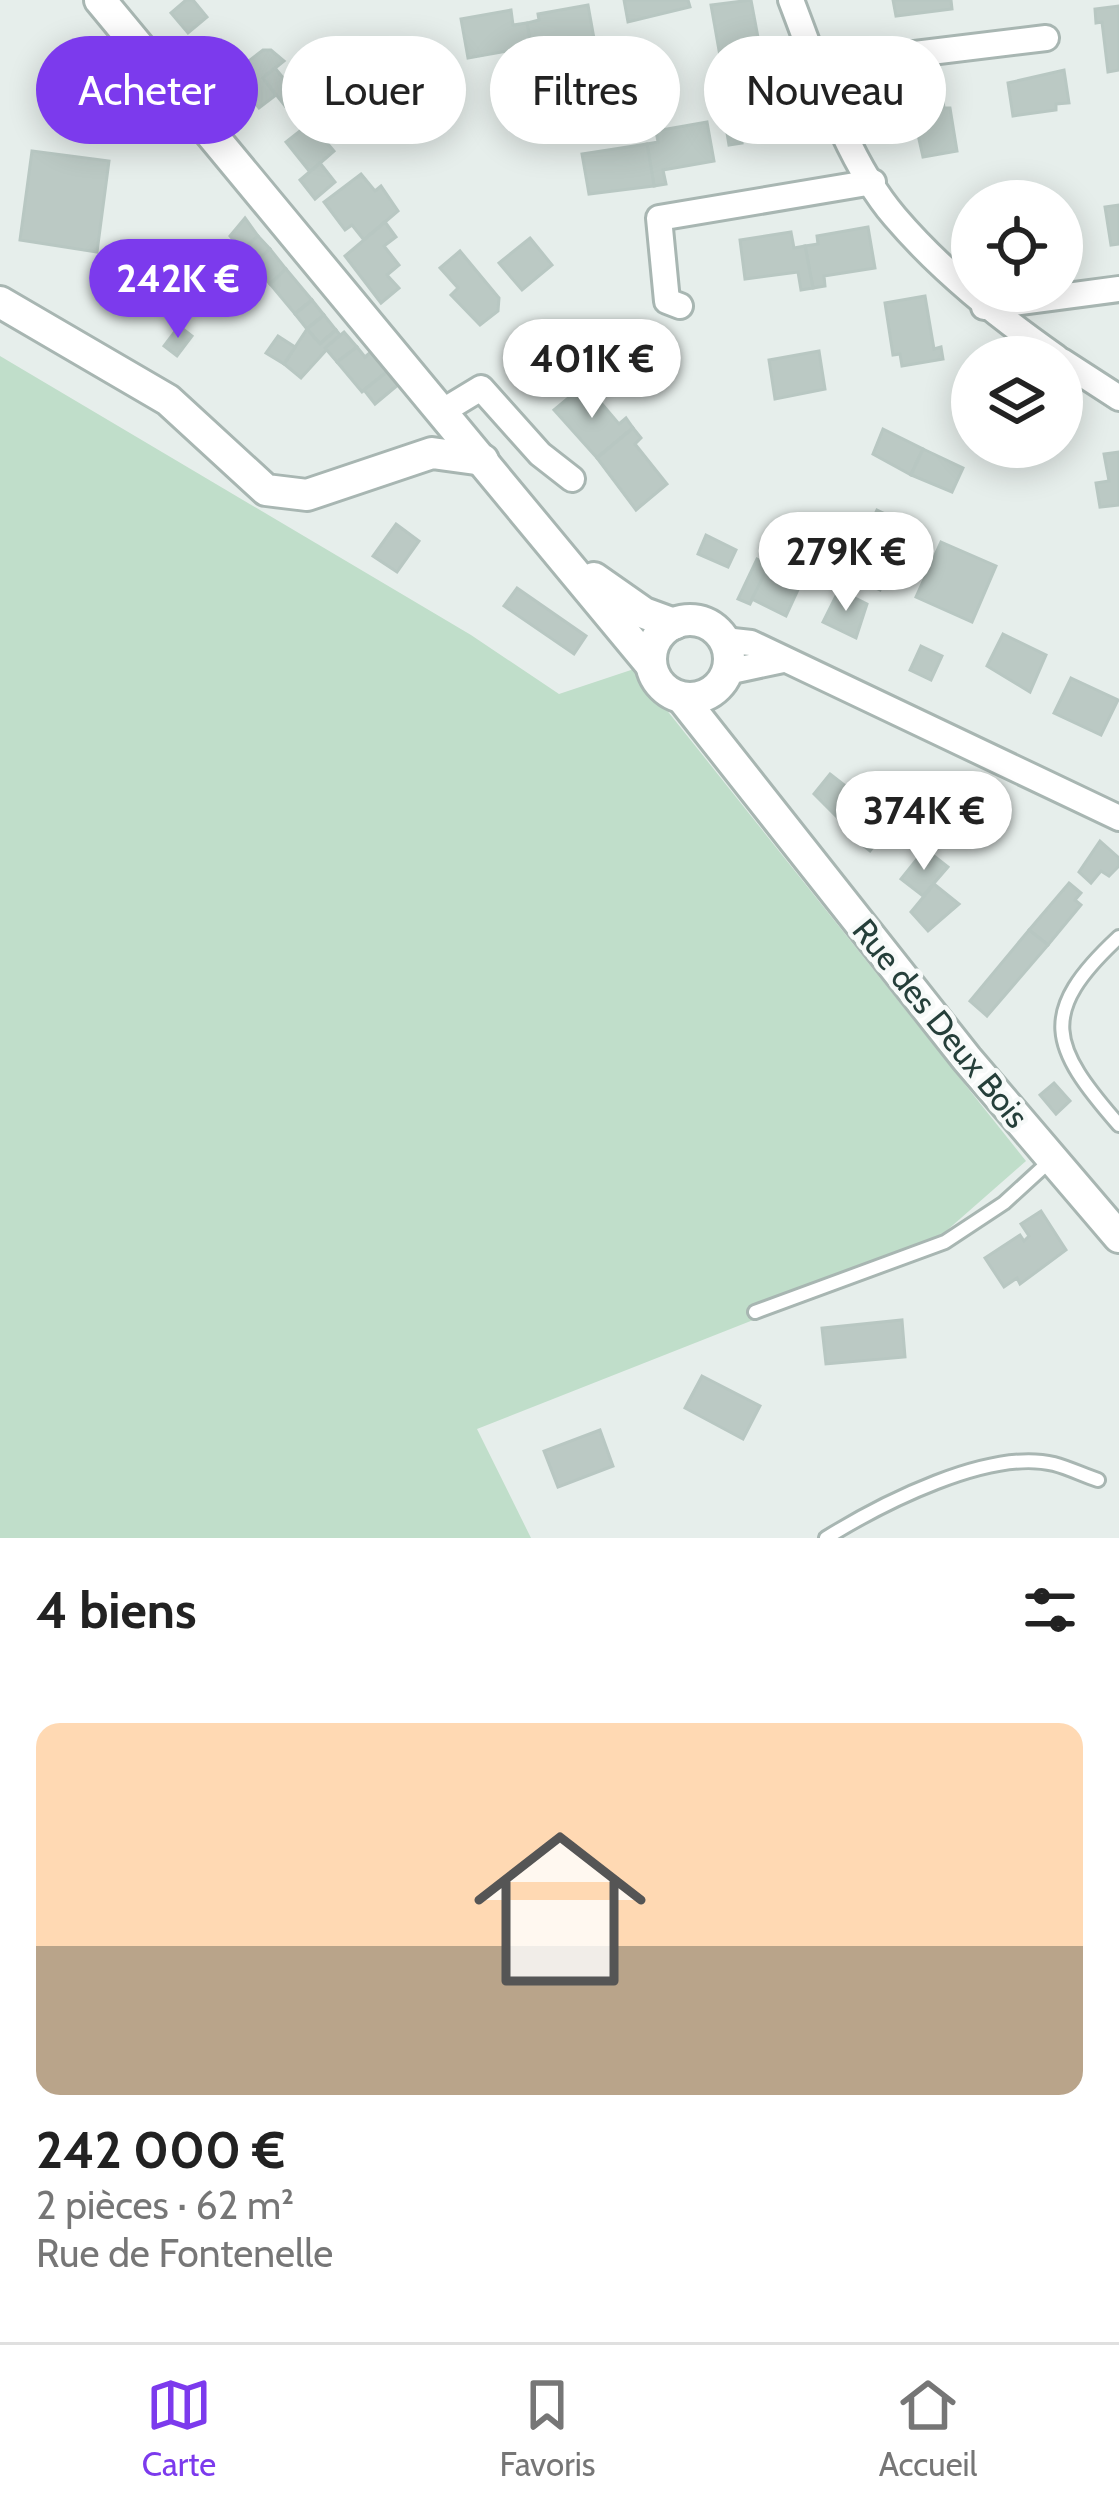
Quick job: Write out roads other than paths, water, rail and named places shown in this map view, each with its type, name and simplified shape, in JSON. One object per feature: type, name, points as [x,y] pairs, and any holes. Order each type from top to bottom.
[{"type":"street","points":[[100,0],[564,557],[651,665],[662,687],[682,698],[705,695],[721,681],[783,660]]},
{"type":"street","points":[[791,0],[805,36]]},
{"type":"street","points":[[946,50],[1046,38]]},
{"type":"street","points":[[852,144],[893,215],[951,274]]},
{"type":"street","points":[[680,306],[667,301],[659,218],[873,182]]},
{"type":"street","points":[[1083,294],[1119,289]]},
{"type":"street","points":[[0,302],[168,400],[266,490],[307,495],[432,453],[483,460]]},
{"type":"street","points":[[991,312],[1026,336]]},
{"type":"street","points":[[1083,375],[1119,398]]},
{"type":"street","points":[[443,411],[481,388],[540,454],[572,479]]},
{"type":"street","points":[[564,557],[644,613],[674,624],[702,622],[724,640],[751,643],[1119,818]]},
{"type":"street","points":[[651,665],[658,636],[674,624]]},
{"type":"street","points":[[721,681],[724,640]]},
{"type":"street","name":"Rue des Deux Bois","points":[[721,681],[724,748]]},
{"type":"street","name":"Rue des Deux Bois","points":[[682,698],[1119,1237]]},
{"type":"lane","points":[[1119,937],[1084,969],[1063,1003],[1064,1043],[1084,1085],[1119,1126]]},
{"type":"lane","points":[[755,1312],[945,1242],[1004,1203],[1052,1159]]},
{"type":"lane","points":[[826,1538],[934,1485],[994,1465],[1051,1463],[1098,1480]]}]
